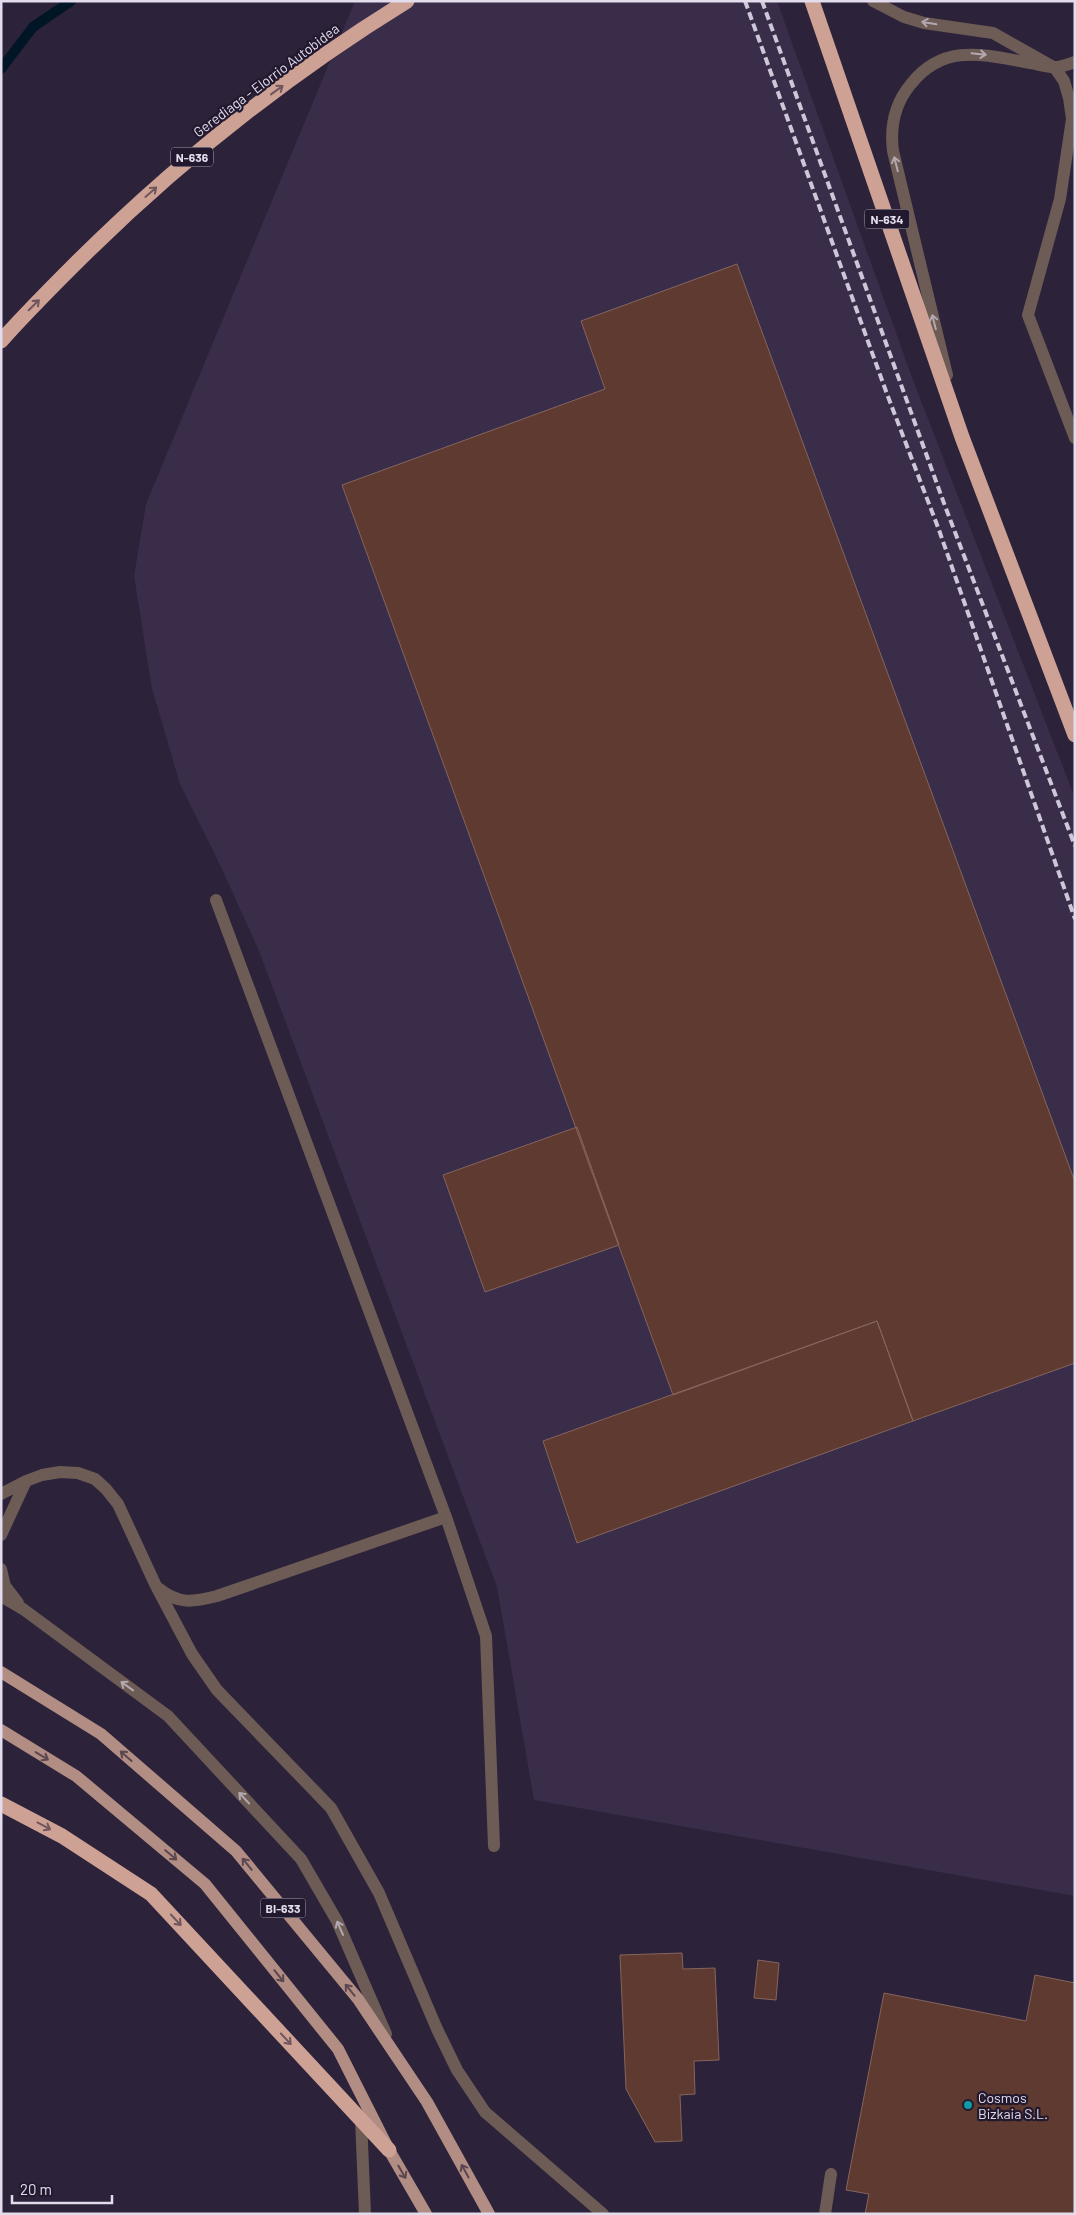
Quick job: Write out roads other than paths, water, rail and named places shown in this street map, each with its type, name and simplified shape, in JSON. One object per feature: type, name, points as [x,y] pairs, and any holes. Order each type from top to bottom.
[{"type":"highway","name":"Gerediaga - Elorrio Autobidea","points":[[1,341],[118,221],[227,126],[346,38],[407,1]]},
{"type":"highway","name":"N-634","points":[[812,1],[962,437],[1075,735]]},
{"type":"highway","points":[[1,1804],[62,1836],[151,1894],[389,2150]]},
{"type":"main road","name":"BI-633","points":[[1,1672],[101,1734],[236,1851],[358,1999],[427,2102],[489,2214]]},
{"type":"main road","points":[[1,1730],[76,1776],[205,1884],[338,2049],[389,2150],[426,2214]]},
{"type":"street","points":[[873,1],[904,18],[924,23],[993,33],[1055,68],[1064,81],[1072,119],[1060,199],[1028,315],[1075,438]]},
{"type":"street","points":[[962,437],[893,152],[891,137],[899,102],[913,81],[933,64],[964,53],[1055,68],[1075,62]]},
{"type":"street","points":[[216,900],[446,1518],[486,1636],[494,1846]]},
{"type":"street","points":[[1,1494],[42,1475],[60,1472],[78,1473],[95,1479],[118,1504],[156,1586],[192,1654],[217,1690],[331,1808],[379,1893],[457,2070],[485,2112],[603,2214]]},
{"type":"street","points":[[1,1535],[26,1481]]},
{"type":"street","points":[[156,1586],[169,1597],[182,1601],[208,1598],[446,1518]]},
{"type":"street","points":[[1,1569],[5,1586],[23,1610]]},
{"type":"street","points":[[1,1596],[168,1716],[301,1859],[337,1921],[394,2053]]},
{"type":"street","points":[[361,2119],[365,2214]]},
{"type":"street","points":[[825,2214],[831,2174]]},
{"type":"waterway","points":[[1,69],[33,27],[71,1]]},
{"type":"railway","points":[[745,1],[887,394],[939,530],[1075,919]]},
{"type":"railway","points":[[762,1],[945,506],[1075,846]]},
{"type":"place","name":"Cosmos Bizkaia S.L.","points":[[968,2105]]}]
